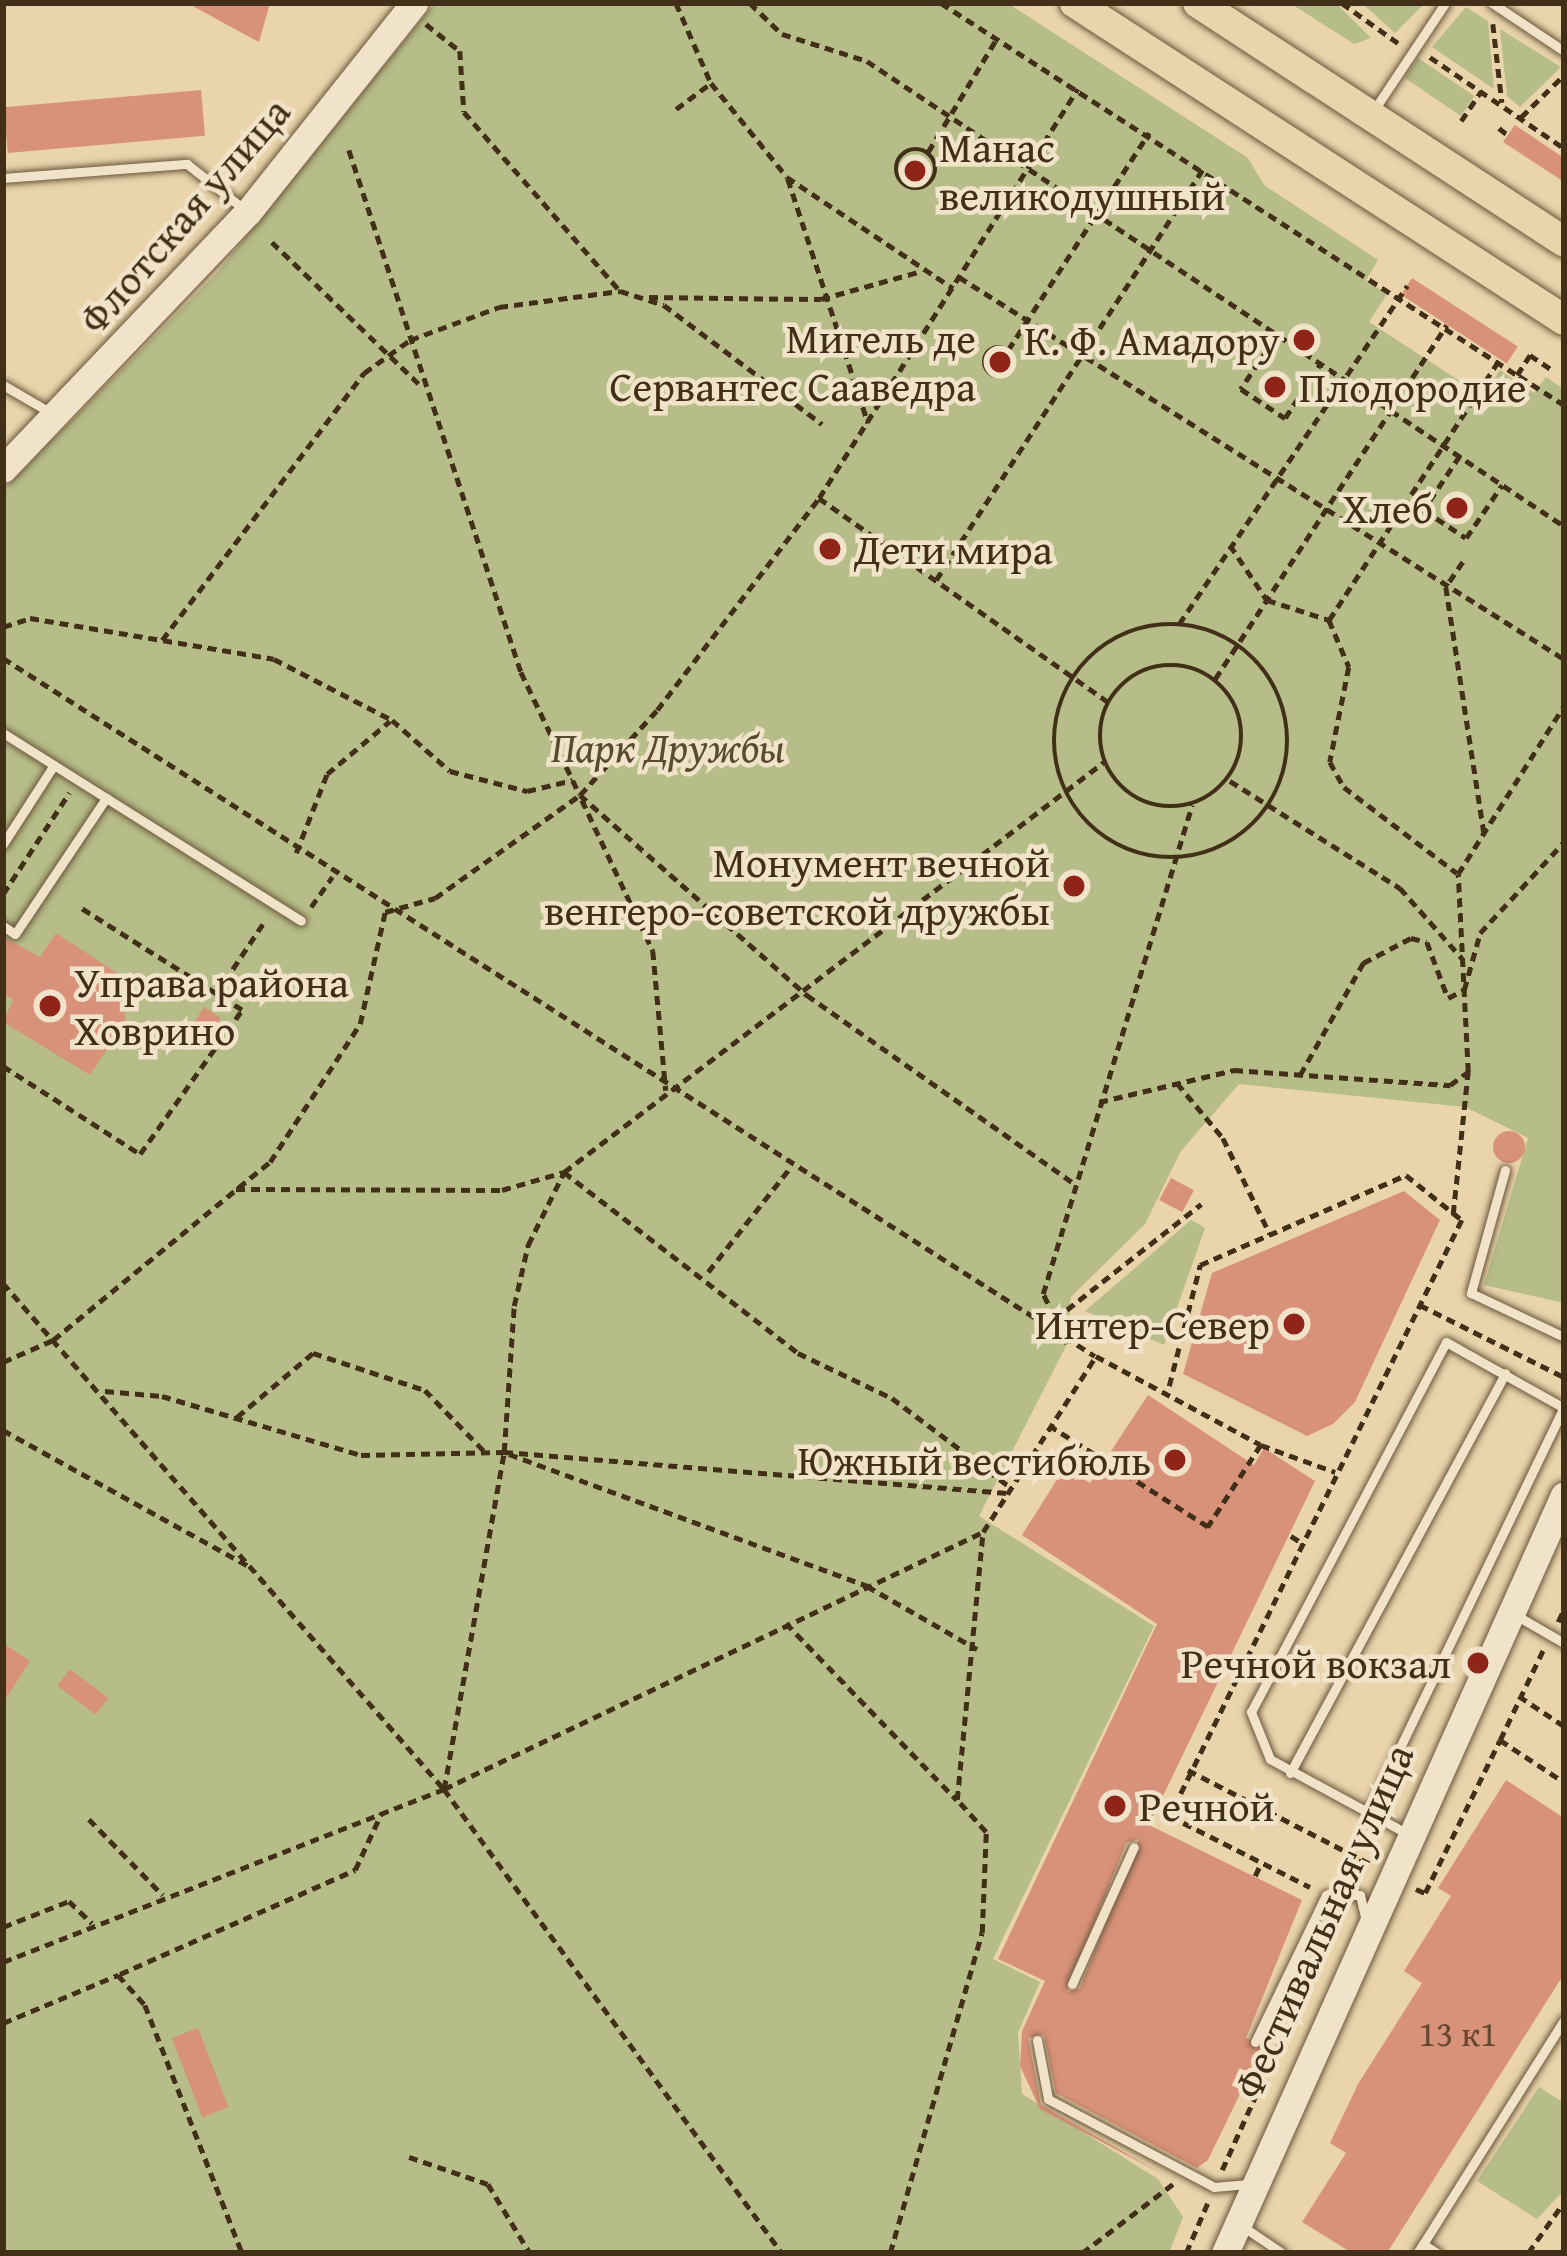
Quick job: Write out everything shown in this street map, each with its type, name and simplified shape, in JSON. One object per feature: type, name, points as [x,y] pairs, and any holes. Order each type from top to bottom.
[{"type":"main road","points":[[1075,3],[1564,320]]},
{"type":"main road","points":[[1198,3],[1564,242]]},
{"type":"street","name":"Флотская улица","points":[[3,469],[58,417],[248,212],[418,12]]},
{"type":"street","name":"Фестивальная улица","points":[[1226,2253],[1365,1927],[1564,1495]]},
{"type":"lane","points":[[1371,115],[1445,3]]},
{"type":"lane","points":[[1495,5],[1564,51]]},
{"type":"lane","points":[[3,178],[187,164],[248,212]]},
{"type":"lane","points":[[3,385],[58,417]]},
{"type":"lane","points":[[3,733],[301,921]]},
{"type":"lane","points":[[3,844],[55,765]]},
{"type":"lane","points":[[3,926],[15,934],[106,798]]},
{"type":"lane","points":[[1505,1170],[1471,1293],[1564,1337]]},
{"type":"lane","points":[[1368,1814],[1563,1408],[1446,1342],[1252,1712],[1258,1740],[1290,1773],[1368,1814],[1408,1834]]},
{"type":"lane","points":[[1290,1773],[1505,1372]]},
{"type":"lane","points":[[1508,1610],[1564,1642]]},
{"type":"lane","points":[[1072,1984],[1134,1847]]},
{"type":"lane","points":[[1255,2042],[1326,1895],[1360,1895],[1365,1927]]},
{"type":"lane","points":[[1437,2253],[1420,2248],[1564,2020]]},
{"type":"lane","points":[[1036,2040],[1048,2099],[1214,2187],[1256,2178]]},
{"type":"lane","points":[[1237,2223],[1282,2253]]},
{"type":"path","points":[[676,3],[710,83],[787,178],[952,288]]},
{"type":"path","points":[[750,3],[782,34],[867,61],[946,121],[1564,526]]},
{"type":"path","points":[[941,3],[1150,133],[1564,405]]},
{"type":"path","points":[[1342,3],[1382,39]]},
{"type":"path","points":[[1495,5],[1502,105]]},
{"type":"path","points":[[418,12],[460,51],[464,112],[620,291]]},
{"type":"path","points":[[928,152],[902,154],[904,185],[929,184],[928,152],[997,38]]},
{"type":"path","points":[[1416,47],[1564,148]]},
{"type":"path","points":[[1520,118],[1564,75]]},
{"type":"path","points":[[676,109],[710,83]]},
{"type":"path","points":[[386,912],[435,898],[580,795],[820,498],[1078,89]]},
{"type":"path","points":[[1462,121],[1481,92]]},
{"type":"path","points":[[1498,128],[1508,135]]},
{"type":"path","points":[[1008,350],[991,349],[988,372],[1011,372],[1008,350],[1150,133]]},
{"type":"path","points":[[349,150],[521,671],[653,951],[666,1091]]},
{"type":"path","points":[[935,580],[1203,169]]},
{"type":"path","points":[[787,178],[821,299],[868,424]]},
{"type":"path","points":[[272,242],[427,392]]},
{"type":"path","points":[[162,640],[387,353],[410,340],[499,307],[620,291],[642,297],[821,299],[922,271]]},
{"type":"path","points":[[959,277],[1564,659]]},
{"type":"path","points":[[1178,625],[1394,295],[1407,286]]},
{"type":"path","points":[[642,297],[822,424]]},
{"type":"path","points":[[1215,679],[1446,327]]},
{"type":"path","points":[[1277,335],[1241,389],[1285,418],[1321,363]]},
{"type":"path","points":[[1517,375],[1530,355],[1551,369]]},
{"type":"path","points":[[1329,620],[1497,362]]},
{"type":"path","points":[[1460,456],[1424,509],[1466,538],[1502,485]]},
{"type":"path","points":[[820,498],[1108,702]]},
{"type":"path","points":[[1230,545],[1267,600],[1329,620],[1349,667],[1330,762],[1344,787],[1458,874]]},
{"type":"path","points":[[1462,562],[1446,586],[1484,833]]},
{"type":"path","points":[[3,627],[30,618],[274,659],[392,720],[450,771],[489,787],[573,780]]},
{"type":"path","points":[[1178,625],[1237,646],[1270,680],[1286,718],[1286,758],[1268,805],[1232,841],[1176,858],[1115,844],[1063,787],[1055,724],[1073,678],[1128,633],[1178,625]]},
{"type":"path","points":[[3,658],[386,912],[1067,1344],[1168,1386],[1261,1445],[1337,1472]]},
{"type":"path","points":[[1067,1344],[1043,1294],[1192,805],[1228,780],[1240,716],[1215,679],[1157,667],[1108,702]]},
{"type":"path","points":[[1108,702],[1104,762],[1140,801],[1192,805]]},
{"type":"path","points":[[1454,1214],[1468,1072],[1458,874],[1564,706]]},
{"type":"path","points":[[296,853],[327,774],[392,720]]},
{"type":"path","points":[[236,1189],[502,1190],[564,1172],[666,1091],[807,995],[1063,787],[1104,762]]},
{"type":"path","points":[[3,894],[78,780]]},
{"type":"path","points":[[1228,780],[1400,888],[1462,958]]},
{"type":"path","points":[[580,795],[807,995],[1074,1183]]},
{"type":"path","points":[[1300,1075],[1363,963],[1411,938],[1427,941],[1448,998],[1464,990],[1480,933],[1564,842]]},
{"type":"path","points":[[301,921],[332,877]]},
{"type":"path","points":[[216,994],[276,905]]},
{"type":"path","points":[[3,1066],[140,1154],[242,1010],[79,908]]},
{"type":"path","points":[[3,1362],[53,1340],[284,1146],[360,1024],[386,912]]},
{"type":"path","points":[[1099,1102],[1234,1070],[1450,1085],[1468,1072]]},
{"type":"path","points":[[1177,1083],[1223,1138],[1270,1234]]},
{"type":"path","points":[[708,1272],[789,1169]]},
{"type":"path","points":[[564,1172],[708,1272],[799,1353],[892,1398],[1009,1490]]},
{"type":"path","points":[[444,1790],[504,1452],[523,1265],[564,1172]]},
{"type":"path","points":[[1168,1386],[1200,1265],[1406,1175],[1462,1220],[1188,1770],[1170,1816],[1326,1895],[1340,1908],[1186,2253]]},
{"type":"path","points":[[1055,1319],[1201,1204]]},
{"type":"path","points":[[3,1283],[444,1790],[782,2253]]},
{"type":"path","points":[[1420,1305],[1564,1377]]},
{"type":"path","points":[[237,1417],[313,1353],[425,1390],[486,1453]]},
{"type":"path","points":[[957,1800],[977,1649],[982,1532],[1096,1356]]},
{"type":"path","points":[[101,1391],[237,1417],[361,1455],[504,1452],[1009,1490]]},
{"type":"path","points":[[1051,1427],[1209,1520],[1231,1496],[1261,1445]]},
{"type":"path","points":[[3,1430],[255,1570]]},
{"type":"path","points":[[504,1452],[867,1586],[977,1649]]},
{"type":"path","points":[[3,1962],[163,1895],[444,1790],[982,1532]]},
{"type":"path","points":[[1291,1536],[1302,1543]]},
{"type":"path","points":[[1188,1770],[1425,1893],[1564,1610]]},
{"type":"path","points":[[786,1623],[986,1832],[982,1933],[890,2253]]},
{"type":"path","points":[[1519,1696],[1564,1726]]},
{"type":"path","points":[[1500,1740],[1564,1782]]},
{"type":"path","points":[[3,2023],[355,1870],[381,1814]]},
{"type":"path","points":[[89,1820],[163,1895]]},
{"type":"path","points":[[1255,1876],[1261,1863]]},
{"type":"path","points":[[3,1927],[69,1901],[92,1923]]},
{"type":"path","points":[[118,1975],[145,2005],[242,2253]]},
{"type":"path","points":[[409,2157],[488,2184],[530,2253]]},
{"type":"path","points":[[1082,2253],[1155,2190],[1195,2176]]},
{"type":"path","points":[[1528,2253],[1564,2202]]},
{"type":"green space","name":"Парк Дружбы","points":[[435,3],[1007,3],[1248,158],[1264,185],[1378,260],[1366,280],[1387,294],[1369,322],[1483,396],[1500,370],[1534,393],[1546,377],[1564,389],[1564,1303],[1484,1285],[1528,1138],[1465,1107],[1239,1084],[1181,1151],[1145,1224],[1071,1297],[1067,1344],[979,1516],[1154,1626],[993,1959],[1040,1982],[1018,2033],[1022,2094],[1158,2179],[1183,2217],[1169,2253],[3,2253],[3,490],[216,274]]},
{"type":"green space","points":[[1290,3],[1336,3],[1371,38],[1354,44]]},
{"type":"green space","points":[[1362,3],[1425,3],[1395,33]]},
{"type":"green space","points":[[1466,7],[1488,21],[1494,89],[1432,47]]},
{"type":"green space","points":[[1500,29],[1561,67],[1520,107],[1507,96]]},
{"type":"green space","points":[[1418,58],[1474,96],[1461,116],[1405,78]]},
{"type":"green space","points":[[1191,1220],[1205,1228],[1164,1345],[1085,1311]]},
{"type":"green space","points":[[1539,2087],[1564,2103],[1564,2190],[1537,2219],[1477,2181]]},
{"type":"building","points":[[187,3],[270,3],[259,42]]},
{"type":"building","points":[[201,90],[205,136],[8,153],[4,107]]},
{"type":"building","points":[[1515,125],[1564,158],[1564,182],[1503,142]]},
{"type":"building","points":[[1412,278],[1518,347],[1507,363],[1401,295]]},
{"type":"building","points":[[56,933],[123,977],[125,1021],[90,1075],[3,1022],[13,1000],[3,993],[3,937],[40,957]]},
{"type":"building","points":[[204,1007],[221,1018],[206,1041],[189,1030]]},
{"type":"building","points":[[1509,1131],[1520,1136],[1525,1147],[1520,1158],[1509,1163],[1498,1158],[1493,1147],[1498,1136]]},
{"type":"building","points":[[1171,1178],[1194,1190],[1182,1212],[1159,1200]]},
{"type":"building","name":"Интер-Север","points":[[1404,1191],[1440,1220],[1355,1402],[1333,1424],[1307,1436],[1183,1374],[1212,1273]]},
{"type":"building","name":"Речной","points":[[1148,1395],[1254,1465],[1264,1448],[1315,1481],[1149,1825],[1302,1900],[1246,2038],[1263,2046],[1208,2160],[1197,2168],[1056,2093],[1044,2035],[1028,2038],[1041,2105],[1164,2175],[1040,2109],[1020,2066],[1022,2031],[1045,1981],[998,1959],[1157,1624],[1022,1535],[1065,1467],[1090,1483]],"holes":[[[1139,1839],[1080,1988],[1067,1992],[1126,1843]]]},
{"type":"building","points":[[3,1643],[30,1661],[3,1703]]},
{"type":"building","points":[[70,1669],[108,1698],[96,1715],[57,1686]]},
{"type":"building","points":[[1506,1780],[1564,1818],[1564,1974],[1387,2253],[1352,2253],[1302,2222],[1346,2153],[1330,2143],[1358,2084],[1422,1983],[1404,1971],[1451,1896],[1438,1888]]},
{"type":"building","points":[[198,2028],[228,2107],[202,2117],[172,2038]]},
{"type":"place","name":"Манас великодушный","points":[[915,171]]},
{"type":"place","name":"К. Ф. Амадору","points":[[1304,340]]},
{"type":"place","name":"Мигель де Сервантес Сааведра","points":[[1000,362]]},
{"type":"place","name":"Плодородие","points":[[1275,387]]},
{"type":"place","name":"Хлеб","points":[[1457,508]]},
{"type":"place","name":"Дети мира","points":[[830,549]]},
{"type":"place","name":"Монумент вечной венгеро-советской дружбы","points":[[1074,886]]},
{"type":"place","name":"Управа района Ховрино","points":[[50,1006]]},
{"type":"place","name":"Интер-Север","points":[[1294,1324]]},
{"type":"place","name":"Южный вестибюль","points":[[1175,1460]]},
{"type":"place","name":"Речной вокзал","points":[[1478,1663]]},
{"type":"place","name":"Речной","points":[[1115,1806]]}]
